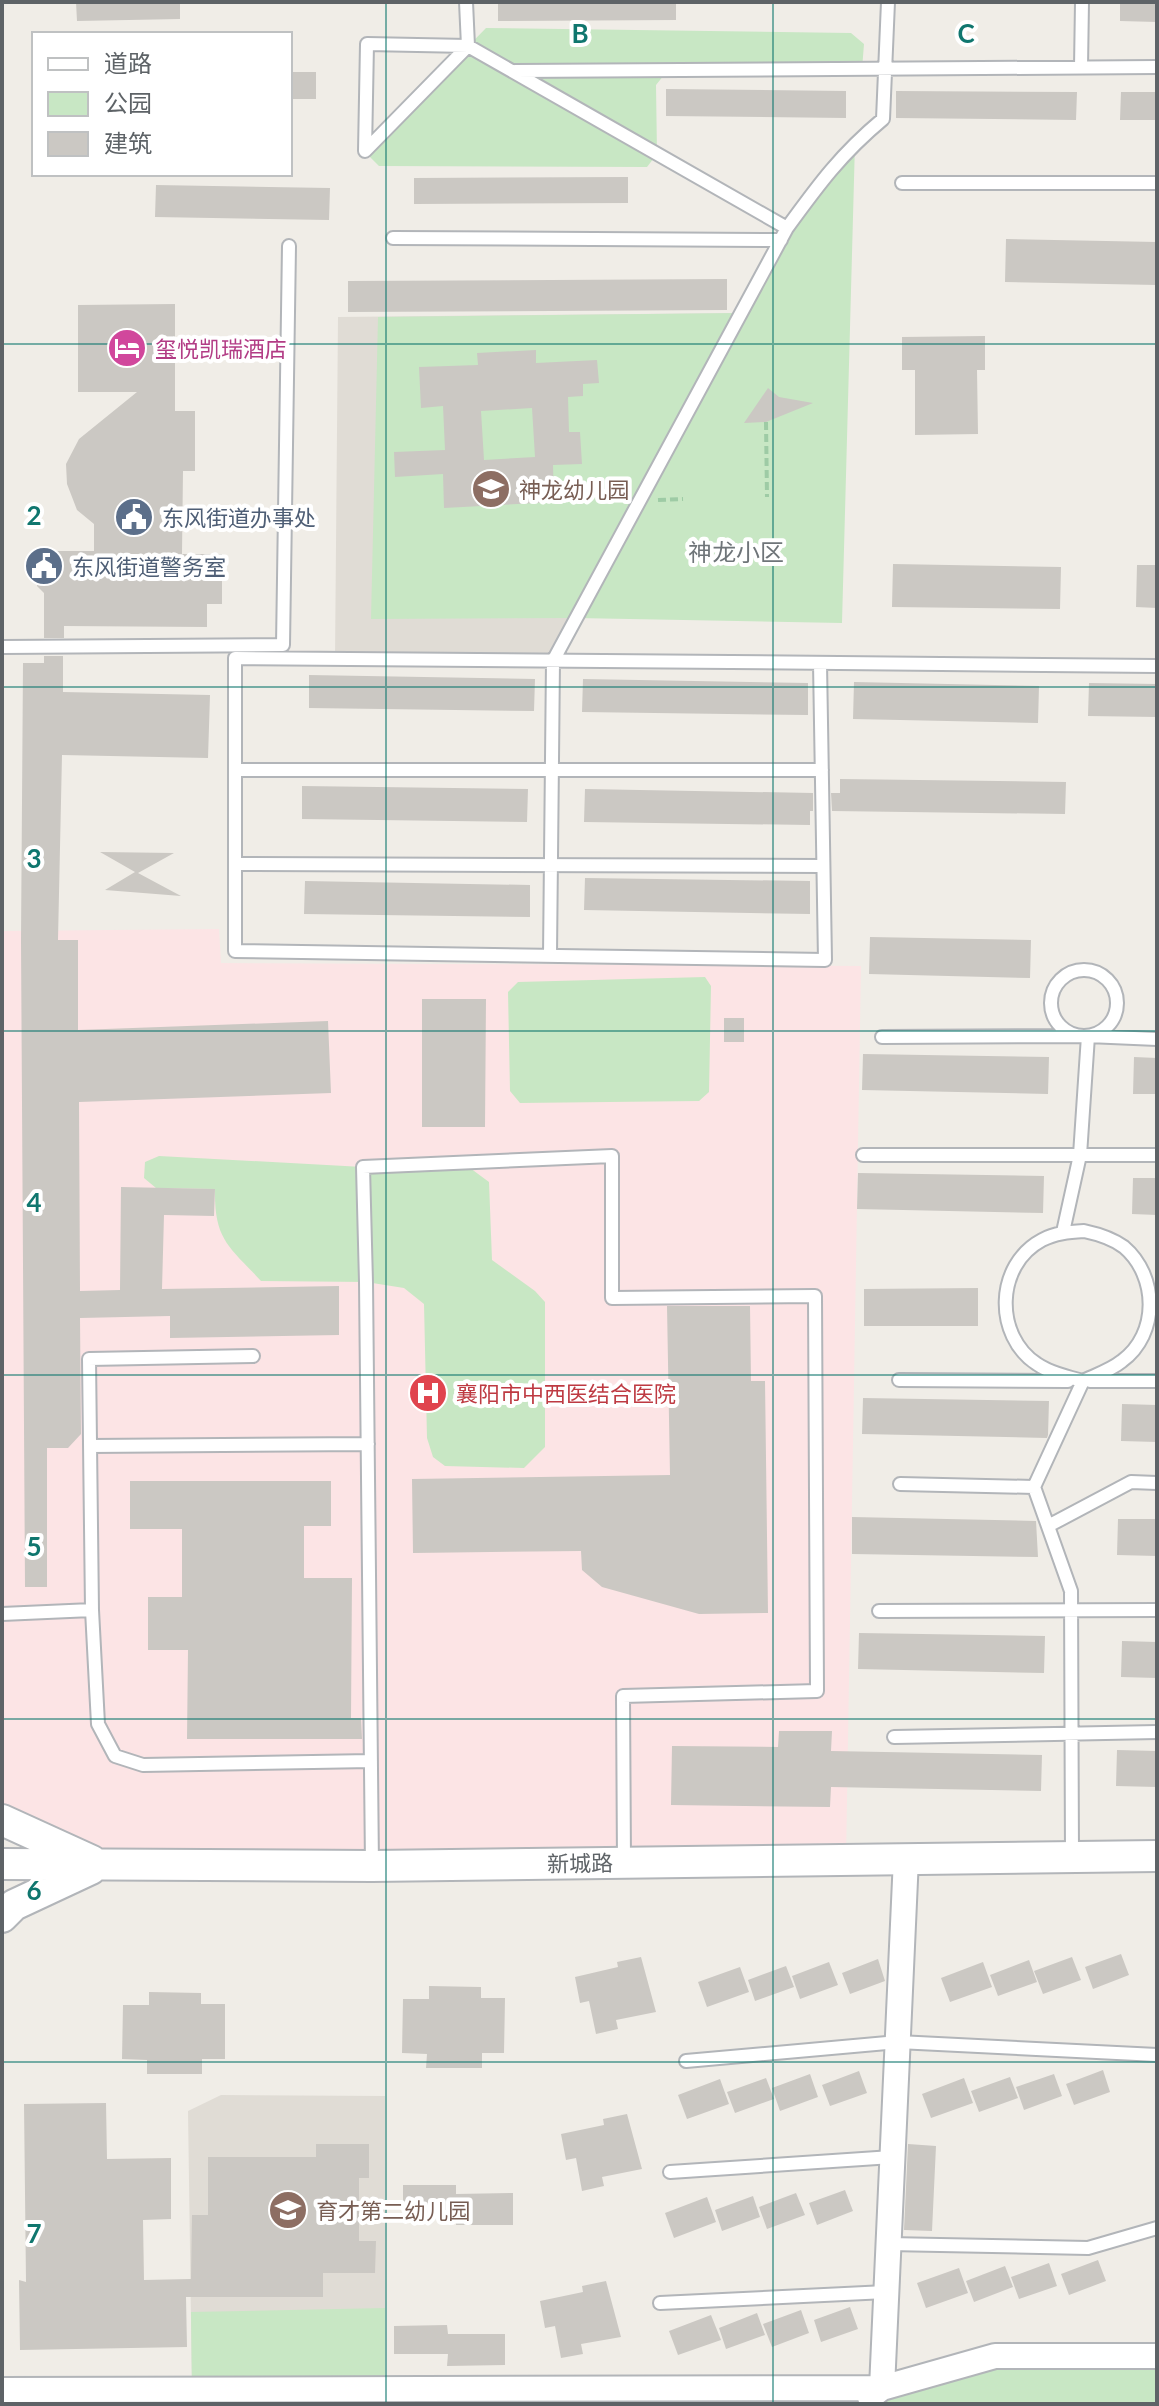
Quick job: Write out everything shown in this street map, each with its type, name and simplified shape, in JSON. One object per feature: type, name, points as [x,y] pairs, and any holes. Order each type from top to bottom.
[{"type":"street","points":[[2,1820],[101,1865]]},
{"type":"street","name":"新城路","points":[[2,1864],[372,1866],[1157,1856]]},
{"type":"street","points":[[862,2404],[882,2388],[906,1858]]},
{"type":"street","points":[[2,1917],[14,1905],[101,1865]]},
{"type":"street","points":[[2,2390],[882,2388],[995,2356],[1157,2356]]},
{"type":"street","points":[[734,2388],[778,2399],[782,2404]]},
{"type":"lane","points":[[466,2],[468,46],[365,151],[367,44],[468,46],[784,234]]},
{"type":"lane","points":[[550,955],[553,661],[784,234],[827,172],[883,119],[888,2]]},
{"type":"lane","points":[[1081,67],[1082,2]]},
{"type":"lane","points":[[512,71],[1157,67]]},
{"type":"lane","points":[[902,183],[1157,183]]},
{"type":"lane","points":[[393,238],[784,234]]},
{"type":"lane","points":[[2,647],[283,645],[289,246]]},
{"type":"lane","points":[[820,663],[825,960],[235,951],[235,658],[553,661],[820,663],[1157,666]]},
{"type":"lane","points":[[235,770],[822,770]]},
{"type":"lane","points":[[235,864],[823,866]]},
{"type":"lane","points":[[882,1037],[1088,1036],[1108,1027],[1117,1008],[1117,997],[1114,987],[1098,972],[1077,970],[1058,982],[1052,992],[1052,1014],[1066,1031],[1077,1036],[1088,1036],[1157,1039]]},
{"type":"lane","points":[[1063,1232],[1080,1155],[1088,1036]]},
{"type":"lane","points":[[863,1155],[1157,1155]]},
{"type":"lane","points":[[372,1866],[363,1167],[612,1156],[612,1298],[815,1296],[817,1691],[623,1696],[624,1862]]},
{"type":"lane","points":[[1072,1857],[1071,1591],[1034,1487],[1083,1381],[1124,1361],[1138,1344],[1148,1324],[1151,1303],[1147,1281],[1138,1262],[1122,1246],[1104,1236],[1084,1231],[1063,1232],[1040,1241],[1022,1257],[1009,1278],[1004,1302],[1008,1326],[1019,1348],[1036,1364],[1083,1381]]},
{"type":"lane","points":[[253,1356],[89,1359],[92,1610],[98,1724],[115,1756],[143,1765],[371,1761]]},
{"type":"lane","points":[[899,1380],[1157,1381]]},
{"type":"lane","points":[[90,1446],[368,1444]]},
{"type":"lane","points":[[1048,1526],[1131,1482],[1157,1483]]},
{"type":"lane","points":[[900,1484],[1034,1487]]},
{"type":"lane","points":[[2,1614],[92,1610]]},
{"type":"lane","points":[[879,1611],[1157,1610]]},
{"type":"lane","points":[[894,1737],[1157,1732]]},
{"type":"lane","points":[[686,2061],[898,2042],[1157,2055]]},
{"type":"lane","points":[[670,2172],[892,2157]]},
{"type":"lane","points":[[888,2244],[1088,2248],[1157,2228]]},
{"type":"lane","points":[[660,2303],[886,2292]]},
{"type":"path","points":[[766,422],[767,497]]},
{"type":"shaded area","name":"神龙幼儿园","points":[[741,313],[553,661],[335,659],[338,317]]},
{"type":"shaded area","name":"襄阳市中西医结合医院","points":[[219,929],[221,963],[861,966],[846,1859],[101,1865],[2,1820],[2,931]]},
{"type":"shaded area","name":"育才第二幼儿园","points":[[221,2095],[385,2096],[385,2389],[192,2390],[188,2111]]},
{"type":"green space","points":[[486,28],[851,33],[864,44],[862,69],[668,70],[656,85],[657,154],[647,167],[379,166],[365,152]]},
{"type":"green space","points":[[855,143],[842,623],[576,618],[371,619],[378,317],[741,313],[787,228]]},
{"type":"green space","points":[[705,977],[711,986],[709,1092],[699,1101],[520,1103],[510,1091],[508,992],[518,982]]},
{"type":"green space","points":[[159,1156],[363,1167],[470,1168],[489,1182],[492,1260],[535,1291],[545,1302],[545,1447],[524,1468],[445,1466],[433,1457],[427,1438],[424,1304],[404,1288],[366,1282],[261,1281],[232,1250],[221,1231],[215,1206],[215,1189],[156,1188],[144,1178],[145,1162]]},
{"type":"green space","points":[[385,2308],[385,2389],[192,2390],[191,2312]]},
{"type":"green space","points":[[995,2356],[1157,2356],[1157,2404],[862,2404]]},
{"type":"building","points":[[76,2],[180,2],[180,19],[77,21]]},
{"type":"building","points":[[498,2],[676,2],[676,20],[498,21]]},
{"type":"building","points":[[1120,2],[1157,2],[1157,22],[1120,21]]},
{"type":"building","points":[[292,72],[316,72],[316,99],[292,99]]},
{"type":"building","points":[[666,89],[846,91],[846,118],[666,116]]},
{"type":"building","points":[[896,91],[1077,92],[1076,120],[896,118]]},
{"type":"building","points":[[1121,92],[1157,92],[1157,120],[1120,120]]},
{"type":"building","points":[[628,177],[628,203],[414,204],[414,178]]},
{"type":"building","points":[[156,185],[330,188],[329,220],[155,217]]},
{"type":"building","points":[[1006,239],[1157,242],[1157,285],[1005,282]]},
{"type":"building","points":[[727,279],[727,310],[348,312],[348,281]]},
{"type":"building","name":"东风街道办事处","points":[[175,304],[175,411],[195,411],[195,471],[183,471],[182,554],[222,554],[222,604],[207,604],[207,627],[64,626],[64,638],[44,638],[44,593],[37,586],[37,551],[94,551],[94,524],[77,510],[67,484],[66,464],[79,439],[137,392],[78,392],[78,305]]},
{"type":"building","points":[[985,336],[985,370],[977,370],[978,434],[915,435],[915,370],[902,370],[902,337]]},
{"type":"building","points":[[536,350],[536,363],[597,360],[599,383],[583,384],[583,396],[568,397],[569,432],[580,432],[582,464],[553,465],[554,502],[444,508],[443,474],[395,477],[394,452],[445,450],[443,406],[421,408],[419,367],[478,365],[477,353]],"holes":[[[532,408],[535,457],[484,460],[481,411]]]},
{"type":"building","points":[[768,388],[779,397],[813,403],[766,422],[744,423]]},
{"type":"building","points":[[893,564],[1061,567],[1060,609],[892,607]]},
{"type":"building","points":[[1137,565],[1157,565],[1157,608],[1136,607]]},
{"type":"building","points":[[44,656],[63,656],[63,692],[210,695],[208,758],[62,755],[58,940],[78,940],[78,1030],[328,1021],[331,1093],[79,1102],[80,1291],[120,1290],[121,1187],[215,1189],[214,1216],[164,1215],[162,1289],[339,1286],[339,1335],[170,1338],[170,1316],[80,1318],[81,1434],[68,1448],[47,1448],[47,1587],[25,1587],[21,941],[23,663],[44,663]]},
{"type":"building","points":[[309,675],[535,679],[534,711],[309,708]]},
{"type":"building","points":[[583,679],[808,683],[808,715],[582,712]]},
{"type":"building","points":[[854,682],[1039,686],[1038,723],[853,719]]},
{"type":"building","points":[[1089,683],[1157,684],[1157,717],[1088,716]]},
{"type":"building","points":[[840,779],[1066,782],[1065,814],[832,811],[831,793],[840,793]]},
{"type":"building","points":[[302,786],[528,789],[527,822],[302,819]]},
{"type":"building","points":[[585,789],[813,793],[813,811],[810,811],[810,825],[584,822]]},
{"type":"building","points":[[100,852],[174,853],[138,873],[181,896],[105,890],[135,872]]},
{"type":"building","points":[[585,878],[810,881],[810,914],[584,910]]},
{"type":"building","points":[[305,881],[530,885],[530,917],[304,914]]},
{"type":"building","points":[[870,937],[1031,940],[1030,978],[869,974]]},
{"type":"building","points":[[422,999],[486,999],[485,1127],[422,1127]]},
{"type":"building","points":[[724,1018],[744,1018],[744,1042],[724,1042]]},
{"type":"building","points":[[863,1054],[1049,1057],[1048,1094],[862,1090]]},
{"type":"building","points":[[1134,1057],[1157,1058],[1157,1094],[1133,1094]]},
{"type":"building","points":[[858,1173],[1044,1176],[1043,1213],[857,1209]]},
{"type":"building","points":[[1133,1178],[1157,1178],[1157,1215],[1132,1214]]},
{"type":"building","points":[[978,1288],[978,1326],[864,1326],[864,1289]]},
{"type":"building","points":[[667,1306],[750,1306],[751,1381],[765,1381],[768,1613],[699,1614],[602,1587],[582,1570],[581,1551],[413,1553],[412,1479],[670,1475]]},
{"type":"building","points":[[863,1398],[1049,1401],[1048,1435],[1047,1438],[862,1434]]},
{"type":"building","points":[[1122,1404],[1157,1405],[1157,1442],[1121,1441]]},
{"type":"building","points":[[130,1481],[331,1481],[331,1526],[304,1526],[304,1578],[352,1578],[351,1718],[361,1718],[362,1739],[187,1739],[188,1650],[148,1650],[148,1597],[182,1597],[182,1529],[130,1529]]},
{"type":"building","points":[[852,1517],[1036,1521],[1038,1557],[852,1554]]},
{"type":"building","points":[[1118,1519],[1157,1519],[1157,1556],[1117,1555]]},
{"type":"building","points":[[859,1633],[1045,1636],[1044,1673],[858,1669]]},
{"type":"building","points":[[1122,1641],[1157,1642],[1157,1678],[1121,1677]]},
{"type":"building","points":[[779,1731],[832,1731],[831,1751],[1042,1755],[1041,1791],[831,1787],[830,1807],[671,1805],[672,1746],[778,1747]]},
{"type":"building","points":[[1117,1750],[1157,1751],[1157,1787],[1116,1786]]},
{"type":"building","points":[[1121,1954],[1129,1975],[1093,1989],[1085,1967]]},
{"type":"building","points":[[641,1957],[656,2012],[616,2020],[618,2029],[596,2034],[589,2001],[580,2003],[575,1977],[618,1967],[617,1962]]},
{"type":"building","points":[[1072,1957],[1081,1980],[1043,1994],[1034,1971]]},
{"type":"building","points":[[878,1959],[885,1981],[850,1994],[842,1973]]},
{"type":"building","points":[[1029,1960],[1037,1982],[998,1996],[990,1975]]},
{"type":"building","points":[[829,1962],[838,1985],[800,1999],[792,1976]]},
{"type":"building","points":[[983,1962],[992,1987],[950,2002],[941,1978]]},
{"type":"building","points":[[786,1966],[794,1987],[755,2001],[748,1980]]},
{"type":"building","points":[[740,1967],[749,1992],[707,2007],[698,1982]]},
{"type":"building","points":[[429,1986],[481,1987],[481,1998],[505,1998],[504,2053],[482,2053],[482,2068],[426,2068],[427,2054],[402,2053],[403,1999],[429,1999]]},
{"type":"building","points":[[149,1992],[201,1993],[201,2004],[225,2004],[225,2059],[202,2059],[202,2074],[147,2074],[147,2060],[122,2059],[123,2005],[149,2005]]},
{"type":"building","points":[[1103,2070],[1110,2092],[1074,2105],[1066,2084]]},
{"type":"building","points":[[859,2071],[867,2093],[830,2106],[822,2085]]},
{"type":"building","points":[[810,2074],[818,2097],[780,2111],[772,2088]]},
{"type":"building","points":[[1054,2074],[1062,2096],[1024,2110],[1016,2087]]},
{"type":"building","points":[[1010,2077],[1018,2098],[979,2112],[971,2091]]},
{"type":"building","points":[[766,2078],[774,2099],[735,2113],[727,2092]]},
{"type":"building","points":[[964,2078],[973,2103],[931,2118],[922,2094]]},
{"type":"building","points":[[720,2079],[729,2104],[687,2119],[678,2095]]},
{"type":"building","points":[[106,2103],[107,2159],[171,2158],[171,2219],[143,2220],[144,2280],[191,2279],[192,2215],[208,2215],[208,2157],[316,2157],[316,2144],[369,2144],[369,2178],[359,2178],[359,2241],[376,2241],[375,2273],[323,2273],[323,2297],[186,2297],[187,2347],[20,2350],[19,2280],[26,2282],[24,2104]]},
{"type":"building","points":[[627,2114],[642,2169],[602,2177],[604,2186],[582,2191],[576,2158],[566,2160],[561,2134],[604,2125],[603,2119]]},
{"type":"building","points":[[908,2144],[936,2146],[932,2231],[904,2230]]},
{"type":"building","points":[[403,2185],[456,2185],[456,2194],[513,2193],[513,2225],[456,2225],[456,2213],[403,2213]]},
{"type":"building","points":[[845,2190],[853,2211],[817,2225],[809,2203]]},
{"type":"building","points":[[796,2193],[805,2215],[767,2229],[759,2207]]},
{"type":"building","points":[[753,2196],[760,2217],[722,2231],[715,2210]]},
{"type":"building","points":[[707,2197],[716,2222],[674,2238],[665,2213]]},
{"type":"building","points":[[1098,2260],[1106,2281],[1069,2295],[1061,2274]]},
{"type":"building","points":[[1049,2263],[1057,2286],[1019,2299],[1011,2277]]},
{"type":"building","points":[[1005,2266],[1013,2287],[974,2302],[966,2281]]},
{"type":"building","points":[[959,2268],[968,2293],[926,2308],[917,2283]]},
{"type":"building","points":[[606,2281],[621,2337],[581,2344],[583,2354],[561,2358],[555,2326],[545,2328],[540,2301],[583,2292],[582,2286]]},
{"type":"building","points":[[850,2307],[858,2329],[821,2342],[814,2320]]},
{"type":"building","points":[[801,2310],[809,2333],[772,2347],[763,2324]]},
{"type":"building","points":[[757,2313],[765,2335],[726,2349],[719,2328]]},
{"type":"building","points":[[711,2315],[721,2340],[678,2355],[669,2331]]},
{"type":"building","points":[[447,2325],[448,2334],[505,2334],[505,2365],[447,2366],[448,2354],[394,2354],[394,2326]]},
{"type":"place","name":"玺悦凯瑞酒店","points":[[127,348]]},
{"type":"place","name":"神龙幼儿园","points":[[491,489]]},
{"type":"place","name":"东风街道办事处","points":[[134,517]]},
{"type":"place","name":"东风街道警务室","points":[[44,566]]},
{"type":"place","name":"襄阳市中西医结合医院","points":[[428,1393]]},
{"type":"place","name":"育才第二幼儿园","points":[[288,2210]]},
{"type":"district","name":"神龙小区","points":[[736,551]]}]
